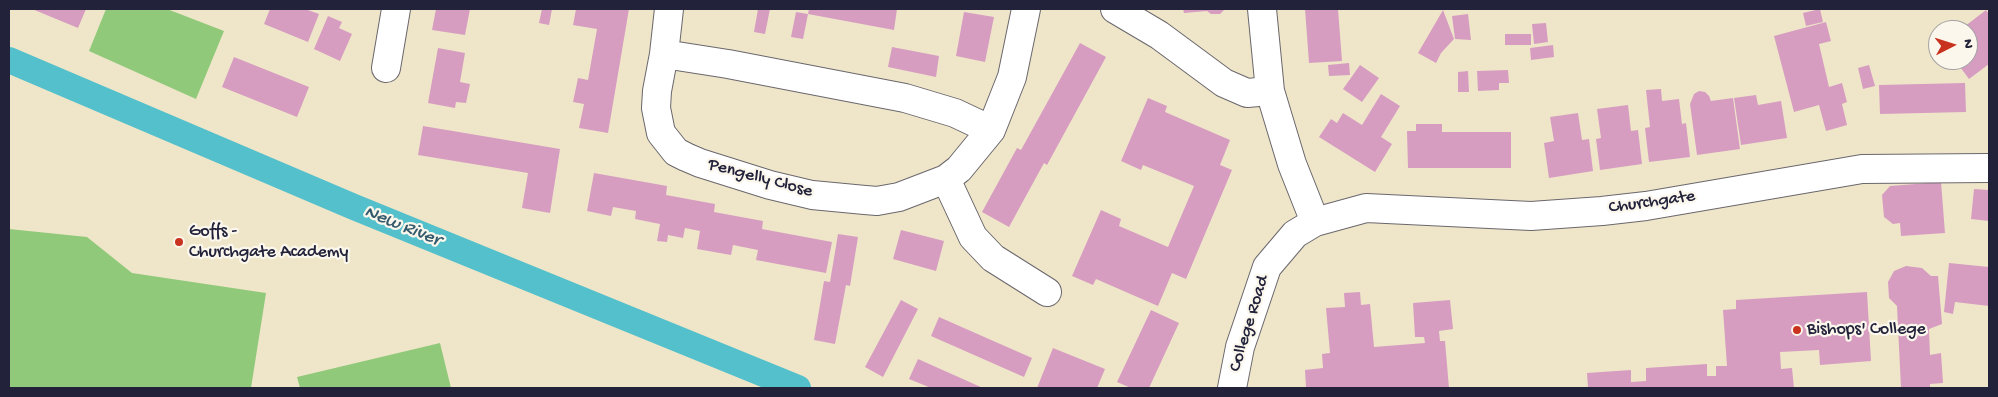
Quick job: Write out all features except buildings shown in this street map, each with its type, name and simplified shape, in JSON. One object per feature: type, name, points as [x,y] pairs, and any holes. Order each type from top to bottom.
[{"type":"street","points":[[386,68],[396,9]]},
{"type":"street","name":"Pengelly Close","points":[[669,9],[658,91],[657,120],[661,134],[676,152],[700,163],[812,195],[877,201],[899,197],[946,179],[959,169],[991,130],[1012,77],[1026,9]]},
{"type":"street","points":[[1115,9],[1159,35],[1224,83],[1247,93],[1270,91]]},
{"type":"street","points":[[1262,9],[1270,91],[1292,164],[1315,222]]},
{"type":"street","points":[[664,54],[728,64],[905,98],[955,113],[991,130]]},
{"type":"street","name":"Churchgate","points":[[1315,222],[1366,208],[1531,216],[1602,211],[1646,206],[1862,169],[1989,168]]},
{"type":"street","points":[[946,179],[973,238],[993,258],[1047,292]]},
{"type":"street","name":"College Road","points":[[1232,388],[1240,347],[1267,267],[1295,234],[1315,222]]},
{"type":"green space","points":[[106,9],[167,9],[224,31],[196,99],[89,51]]},
{"type":"green space","points":[[9,229],[87,237],[132,273],[266,293],[251,388],[9,388]]},
{"type":"green space","points":[[440,343],[451,388],[300,388],[297,377]]},
{"type":"waterway","name":"New River","points":[[9,60],[354,207],[798,388]]},
{"type":"place","name":"Goffs - Churchgate Academy","points":[[179,242]]},
{"type":"place","name":"Bishops' College","points":[[1797,330]]}]
